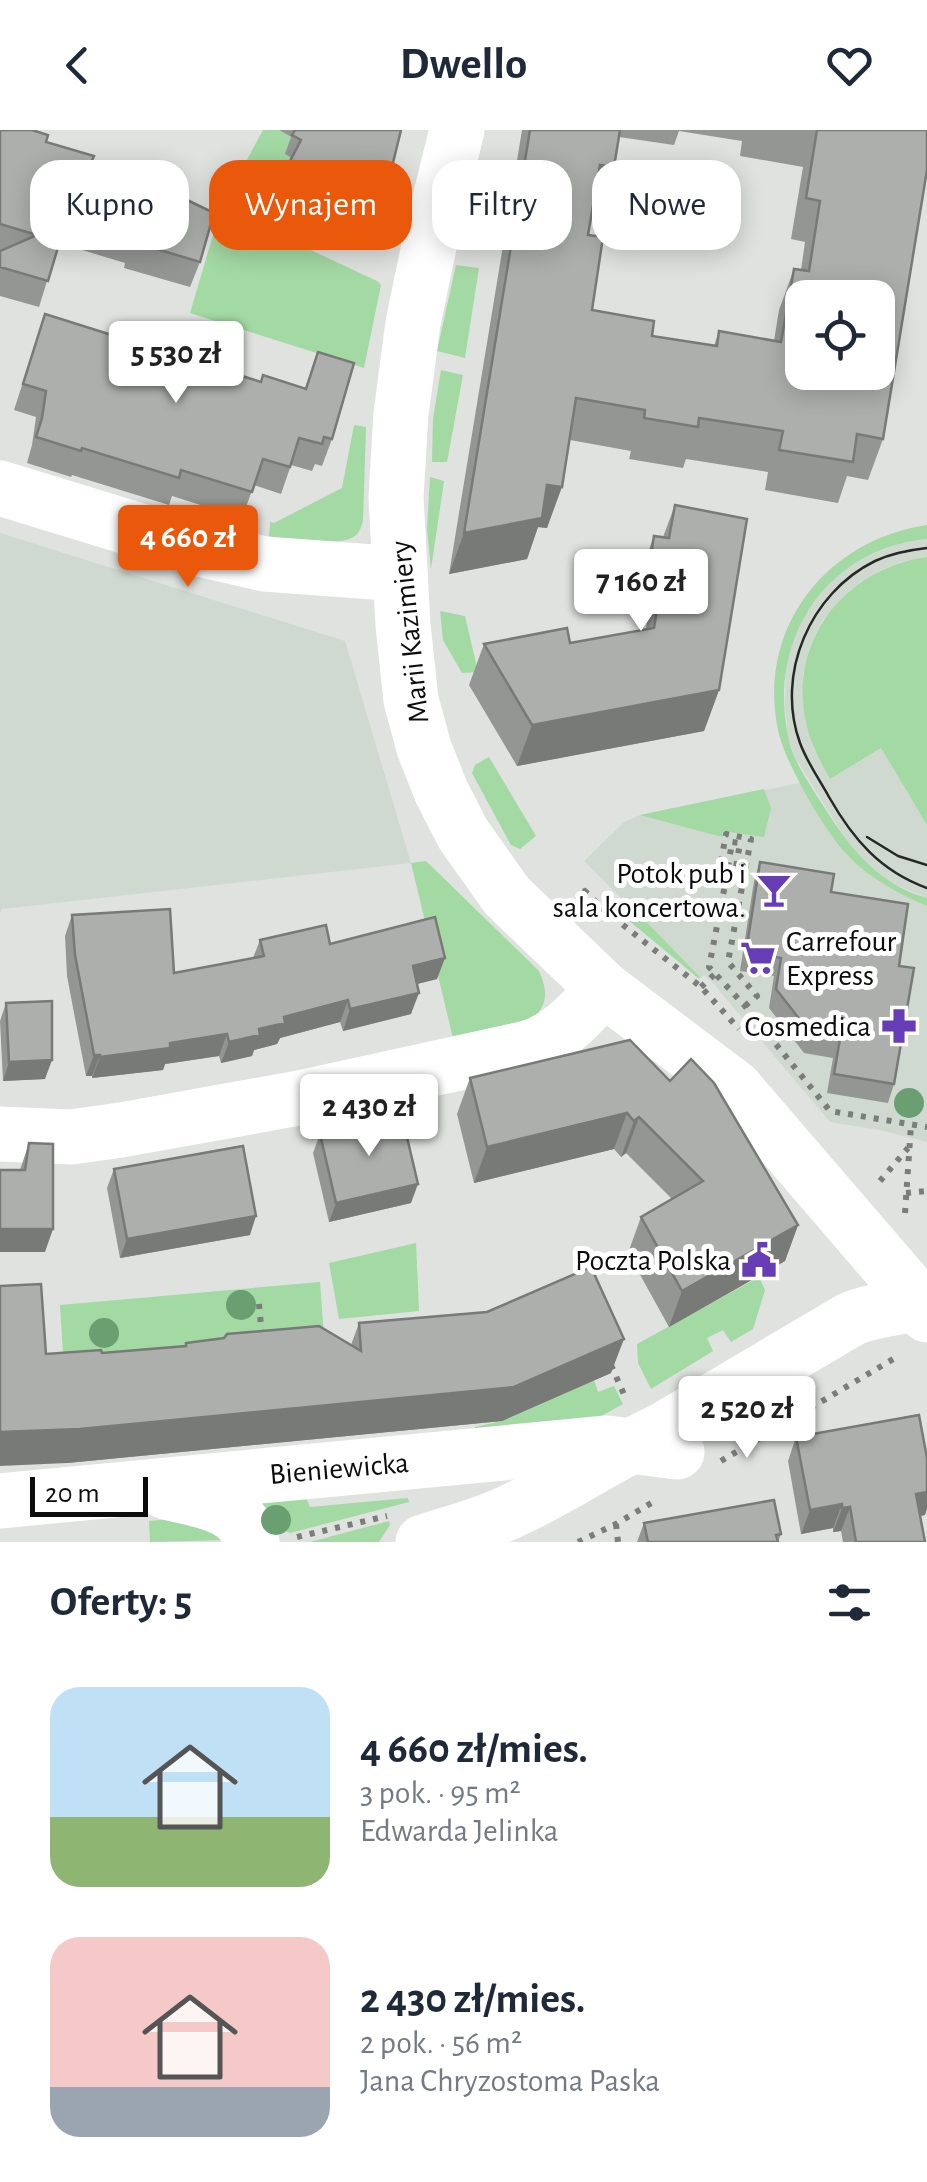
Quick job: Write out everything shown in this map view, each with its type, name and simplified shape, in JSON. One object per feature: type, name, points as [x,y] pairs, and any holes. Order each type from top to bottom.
[{"type":"street","name":"Marii Kazimiery","points":[[457,130],[413,323],[400,414],[396,497],[412,700],[424,748],[441,791],[463,834],[507,896],[604,989],[734,1088],[924,1305]]},
{"type":"street","points":[[0,488],[199,549],[265,564],[400,574]]},
{"type":"street","points":[[0,1134],[71,1137],[121,1130],[298,1098],[528,1048],[559,1034],[604,989]]},
{"type":"street","points":[[515,1542],[543,1529],[663,1453],[882,1335],[924,1305]]},
{"type":"street","name":"Bieniewicka","points":[[0,1501],[607,1442],[663,1453]]},
{"type":"street","points":[[423,1542],[472,1528],[663,1453]]},
{"type":"street","points":[[142,1486],[232,1511],[249,1530],[252,1542]]},
{"type":"path","points":[[744,1006],[757,996],[728,962],[743,881],[734,879],[740,843],[732,842],[710,968],[830,1111],[927,1127]]},
{"type":"path","points":[[701,987],[716,973]]},
{"type":"path","points":[[904,1226],[911,1124]]},
{"type":"path","points":[[880,1182],[908,1148]]},
{"type":"path","points":[[906,1193],[927,1191]]},
{"type":"path","points":[[259,1304],[262,1339]]},
{"type":"path","points":[[604,1350],[663,1453]]},
{"type":"path","points":[[578,1542],[616,1524],[663,1453],[879,1366]]},
{"type":"path","points":[[616,1524],[618,1542]]},
{"type":"shaded area","points":[[0,533],[345,641],[411,863],[2,909],[0,913]]},
{"type":"shaded area","points":[[927,539],[927,557],[881,570],[850,590],[822,621],[803,673],[803,704],[813,748],[830,779],[881,748],[927,825],[927,898],[887,881],[866,864],[845,838],[796,759],[788,738],[785,706],[786,667],[792,642],[824,589],[864,557],[901,543]]},
{"type":"shaded area","points":[[800,783],[847,856],[905,896],[927,906],[927,1142],[830,1122],[712,982],[704,975],[701,978],[584,861],[624,822],[640,815]]},
{"type":"green space","points":[[263,130],[279,130],[314,160],[247,160]]},
{"type":"green space","points":[[209,249],[311,250],[381,285],[364,368],[190,313]]},
{"type":"green space","points":[[456,265],[479,268],[465,358],[437,351]]},
{"type":"green space","points":[[441,370],[463,375],[447,462],[432,462],[433,419]]},
{"type":"green space","points":[[354,425],[366,427],[363,521],[358,533],[327,542],[269,536],[270,522],[342,488]]},
{"type":"green space","points":[[430,477],[444,481],[431,569],[427,529]]},
{"type":"green space","points":[[927,525],[927,539],[891,546],[860,560],[833,580],[812,605],[787,666],[784,700],[794,756],[836,825],[881,875],[927,898],[927,906],[866,872],[829,832],[797,778],[782,743],[774,693],[778,657],[789,624],[807,595],[830,570],[858,549],[891,534]]},
{"type":"green space","points":[[927,557],[927,825],[881,748],[830,779],[810,737],[803,692],[806,663],[815,637],[848,592],[898,564]]},
{"type":"green space","points":[[440,611],[465,616],[478,672],[462,673],[443,640]]},
{"type":"green space","points":[[489,757],[536,836],[520,849],[511,845],[472,773],[475,765]]},
{"type":"green space","points":[[764,789],[771,808],[764,837],[723,831],[722,837],[640,815]]},
{"type":"green space","points":[[426,861],[539,971],[545,996],[533,1018],[453,1038],[411,863]]},
{"type":"green space","points":[[625,900],[701,978],[621,914],[620,906]]},
{"type":"green space","points":[[416,1243],[419,1311],[339,1319],[329,1263]]},
{"type":"green space","points":[[759,1277],[765,1290],[753,1329],[731,1342],[723,1330],[707,1338],[713,1351],[651,1389],[638,1363],[637,1344]]},
{"type":"green space","points":[[320,1282],[326,1363],[65,1386],[60,1305]]},
{"type":"green space","points":[[594,1380],[598,1392],[614,1386],[623,1404],[587,1424],[475,1432],[475,1427],[502,1421]]},
{"type":"green space","points":[[288,1487],[307,1500],[310,1507],[408,1498],[409,1502],[290,1533],[276,1527],[268,1530],[246,1491]]},
{"type":"green space","points":[[184,1518],[228,1540],[150,1542],[149,1521]]},
{"type":"green space","points":[[389,1521],[379,1542],[310,1542]]},
{"type":"building","points":[[0,130],[32,130],[48,135],[46,142],[94,156],[92,160],[30,160],[30,233],[0,224]]},
{"type":"building","points":[[295,130],[401,130],[394,160],[291,160],[301,140],[292,135]]},
{"type":"building","points":[[530,130],[620,130],[615,160],[592,160],[588,235],[592,236],[592,250],[601,250],[592,310],[654,321],[652,336],[717,346],[719,331],[781,342],[785,320],[785,390],[891,390],[883,439],[857,434],[853,462],[779,450],[783,431],[699,418],[698,427],[644,418],[645,410],[576,398],[562,487],[547,485],[542,518],[464,533],[510,250],[572,250],[572,160],[525,160]]},
{"type":"building","points":[[817,130],[927,130],[927,170],[895,366],[895,280],[792,280],[794,269],[809,271],[820,201],[806,198]]},
{"type":"building","points":[[189,201],[209,211],[209,230],[200,262],[160,250],[189,250]]},
{"type":"building","points":[[30,238],[30,250],[57,250],[48,281],[0,267],[0,251]]},
{"type":"building","points":[[45,314],[261,382],[263,375],[306,389],[318,352],[354,363],[332,439],[324,437],[322,444],[299,438],[290,467],[263,459],[252,492],[181,470],[179,478],[36,437],[46,391],[23,384]]},
{"type":"building","points":[[675,505],[747,519],[719,690],[532,725],[484,644],[567,628],[570,643],[654,628],[664,569],[649,567],[654,536],[669,538]]},
{"type":"building","points":[[760,862],[834,874],[831,892],[908,904],[899,966],[914,968],[894,1084],[834,1074],[840,1039],[811,1034],[776,989],[781,958],[746,952]]},
{"type":"building","points":[[170,909],[174,973],[264,956],[260,940],[326,925],[330,944],[435,917],[445,958],[413,966],[419,993],[350,1009],[348,1000],[284,1017],[285,1023],[259,1029],[260,1035],[229,1042],[227,1034],[170,1043],[170,1048],[94,1055],[75,955],[72,915]]},
{"type":"building","points":[[52,1001],[52,1060],[9,1062],[6,1003]]},
{"type":"building","points":[[630,1040],[670,1081],[691,1059],[714,1083],[798,1225],[682,1291],[641,1217],[703,1181],[639,1117],[634,1121],[627,1113],[487,1147],[470,1078]]},
{"type":"building","points":[[402,1116],[418,1184],[336,1203],[320,1134]]},
{"type":"building","points":[[29,1143],[53,1144],[53,1229],[0,1229],[0,1170],[25,1170]]},
{"type":"building","points":[[243,1146],[256,1216],[127,1239],[114,1169]]},
{"type":"building","points":[[591,1267],[624,1339],[514,1387],[80,1429],[0,1432],[0,1286],[41,1284],[46,1354],[186,1346],[227,1334],[319,1326],[361,1351],[359,1323],[487,1312]]},
{"type":"building","points":[[919,1415],[927,1458],[927,1492],[916,1494],[925,1542],[856,1542],[850,1507],[842,1508],[842,1504],[810,1510],[796,1437]]},
{"type":"building","points":[[774,1500],[781,1534],[776,1535],[778,1542],[648,1542],[644,1523]]},
{"type":"tram line","points":[[927,548],[875,561],[832,593],[804,638],[792,690],[793,717],[800,743],[848,827],[882,863],[927,888]]},
{"type":"tram line","points":[[867,837],[898,856],[927,865]]},
{"type":"place","name":"Potok pub i sala koncertowa.","points":[[774,890]]},
{"type":"place","name":"Carrefour Express","points":[[758,958]]},
{"type":"place","name":"Cosmedica","points":[[899,1026]]},
{"type":"place","name":"Poczta Polska","points":[[759,1260]]}]
